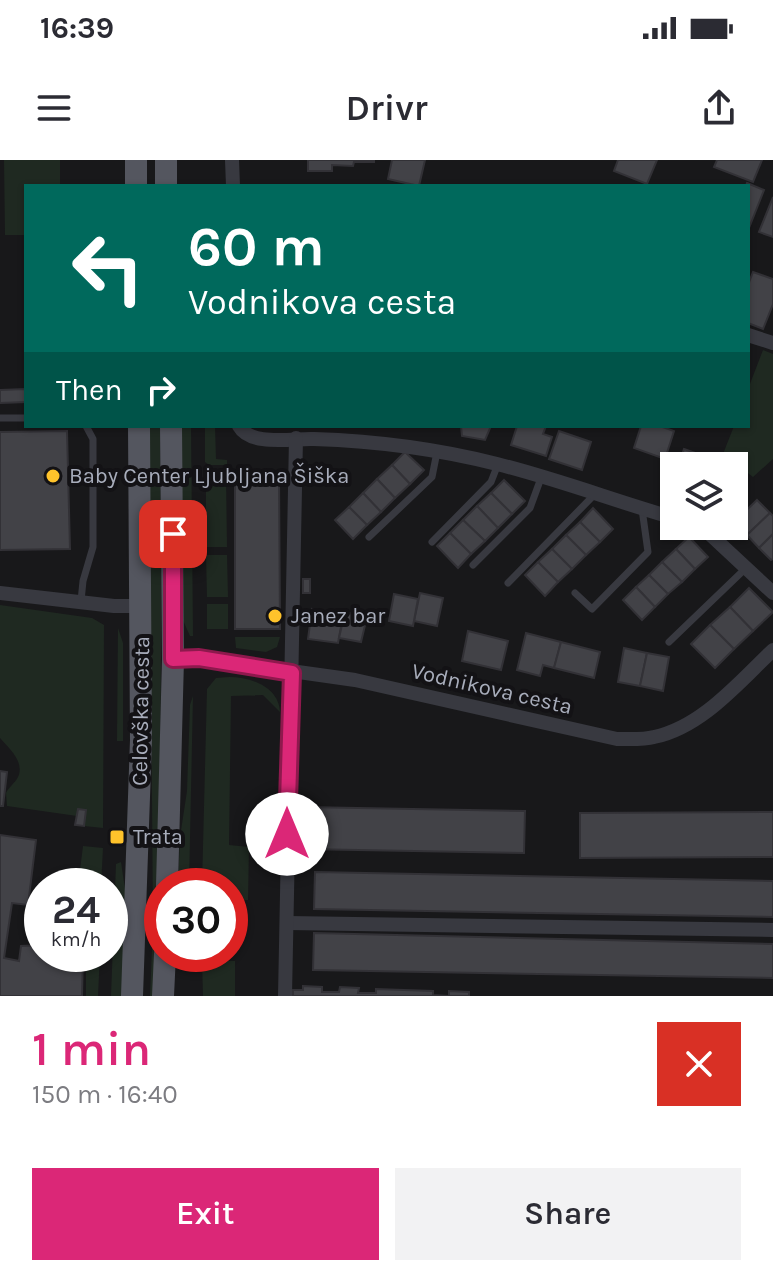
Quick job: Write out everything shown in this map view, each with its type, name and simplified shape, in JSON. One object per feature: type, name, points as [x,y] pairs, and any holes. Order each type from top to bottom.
[{"type":"main road","points":[[136,160],[136,184]]},
{"type":"main road","points":[[166,160],[166,184]]},
{"type":"main road","name":"Celovška cesta","points":[[132,996],[139,840],[142,606],[139,428]]},
{"type":"main road","name":"Celovška cesta","points":[[167,868],[173,659],[171,428]]},
{"type":"main road","points":[[163,996],[164,972]]},
{"type":"street","points":[[232,160],[233,184]]},
{"type":"street","points":[[750,336],[773,343]]},
{"type":"street","points":[[240,428],[243,433],[258,439],[296,438],[437,452],[498,464],[660,514]]},
{"type":"street","points":[[285,996],[296,438]]},
{"type":"street","points":[[716,540],[773,593]]},
{"type":"street","points":[[0,593],[142,606]]},
{"type":"street","name":"Vodnikova cesta","points":[[173,659],[199,658],[355,680],[617,739],[664,733],[697,717],[773,650]]},
{"type":"street","points":[[287,923],[773,930]]},
{"type":"lane","points":[[0,418],[24,418]]},
{"type":"lane","points":[[81,601],[93,547],[93,439],[87,428]]},
{"type":"lane","points":[[369,537],[432,477],[437,452]]},
{"type":"lane","points":[[432,542],[491,482],[498,464]]},
{"type":"lane","points":[[473,565],[530,508],[541,478]]},
{"type":"lane","points":[[508,583],[594,495]]},
{"type":"lane","points":[[575,593],[592,609],[648,552],[642,509]]},
{"type":"lane","points":[[669,642],[746,568]]},
{"type":"shaded area","points":[[4,160],[60,160],[60,184],[24,184],[24,235],[5,235]]},
{"type":"shaded area","points":[[763,350],[773,354],[773,459],[753,477],[748,473],[748,452],[724,452],[733,428],[750,428],[750,384]]},
{"type":"shaded area","points":[[149,428],[160,428],[158,868],[153,868]]},
{"type":"shaded area","points":[[180,428],[191,428],[193,636],[190,636],[182,618]]},
{"type":"shaded area","points":[[205,428],[215,428],[216,459],[227,460],[227,465],[209,465],[205,462]]},
{"type":"shaded area","points":[[208,474],[226,476],[227,547],[206,547]]},
{"type":"shaded area","points":[[206,555],[227,555],[228,597],[207,597]]},
{"type":"shaded area","points":[[207,604],[228,604],[228,629],[207,629]]},
{"type":"shaded area","points":[[0,605],[92,618],[104,625],[103,828],[84,826],[86,810],[78,809],[77,816],[7,806],[6,793],[20,771],[15,756],[0,738]]},
{"type":"shaded area","points":[[118,628],[123,643],[123,741],[117,741]]},
{"type":"shaded area","points":[[235,637],[280,637],[277,647],[266,652],[236,648]]},
{"type":"shaded area","points":[[216,678],[255,681],[275,696],[280,712],[263,695],[231,696],[229,845],[249,847],[248,900],[248,868],[202,868],[207,689]]},
{"type":"shaded area","points":[[193,696],[189,868],[179,868],[187,791],[190,705]]},
{"type":"shaded area","points":[[83,846],[103,848],[102,868],[80,868]]},
{"type":"shaded area","points":[[86,972],[99,972],[98,996],[86,996]]},
{"type":"shaded area","points":[[112,972],[123,972],[122,996],[111,996]]},
{"type":"shaded area","points":[[151,972],[154,972],[153,996],[150,996]]},
{"type":"shaded area","points":[[202,972],[235,972],[235,996],[203,996]]},
{"type":"building","points":[[308,160],[374,162],[354,162],[353,166],[332,165],[332,171],[308,171]]},
{"type":"building","points":[[392,160],[425,160],[419,184],[388,179]]},
{"type":"building","points":[[618,160],[657,160],[647,184],[614,171]]},
{"type":"building","points":[[717,160],[762,160],[753,182],[714,167]]},
{"type":"building","points":[[750,184],[764,190],[750,225]]},
{"type":"building","points":[[773,197],[773,237],[759,232]]},
{"type":"building","points":[[753,272],[773,279],[773,304],[763,329],[750,324],[750,280]]},
{"type":"building","points":[[24,389],[24,402],[0,403],[0,390]]},
{"type":"building","points":[[461,428],[490,428],[485,440],[462,436]]},
{"type":"building","points":[[516,428],[545,428],[543,434],[552,437],[546,456],[511,445]]},
{"type":"building","points":[[640,428],[674,431],[667,452],[660,452],[660,457],[634,448]]},
{"type":"building","points":[[67,431],[70,549],[0,550],[0,432]]},
{"type":"building","points":[[559,431],[591,442],[582,470],[549,459]]},
{"type":"building","points":[[405,452],[424,470],[410,484],[392,465]]},
{"type":"building","points":[[392,465],[410,484],[395,498],[377,479]]},
{"type":"building","points":[[235,473],[279,473],[280,629],[235,629]]},
{"type":"building","points":[[377,479],[395,498],[381,512],[363,493]]},
{"type":"building","points":[[504,480],[525,501],[512,514],[491,493]]},
{"type":"building","points":[[363,493],[381,512],[367,525],[349,507]]},
{"type":"building","points":[[491,493],[512,514],[498,528],[477,506]]},
{"type":"building","points":[[757,500],[770,513],[748,534],[748,509]]},
{"type":"building","points":[[477,506],[498,528],[485,541],[463,520]]},
{"type":"building","points":[[349,507],[367,525],[353,539],[335,520]]},
{"type":"building","points":[[593,508],[613,529],[600,542],[580,522]]},
{"type":"building","points":[[770,513],[773,516],[773,534],[759,548],[748,534]]},
{"type":"building","points":[[463,520],[485,541],[471,554],[450,533]]},
{"type":"building","points":[[580,522],[600,542],[586,555],[566,535]]},
{"type":"building","points":[[450,533],[471,554],[458,568],[437,546]]},
{"type":"building","points":[[773,534],[773,559],[771,560],[759,548]]},
{"type":"building","points":[[566,535],[586,555],[572,569],[552,549]]},
{"type":"building","points":[[686,540],[692,540],[708,557],[695,569],[676,549]]},
{"type":"building","points":[[552,549],[572,569],[558,582],[538,562]]},
{"type":"building","points":[[676,549],[695,569],[682,582],[662,562]]},
{"type":"building","points":[[538,562],[558,582],[545,596],[525,575]]},
{"type":"building","points":[[662,562],[682,582],[668,594],[649,575]]},
{"type":"building","points":[[649,575],[668,594],[655,607],[636,587]]},
{"type":"building","points":[[303,579],[310,579],[310,593],[303,593]]},
{"type":"building","points":[[636,587],[655,607],[642,620],[623,600]]},
{"type":"building","points":[[749,588],[773,612],[753,631],[730,607]]},
{"type":"building","points":[[420,593],[443,598],[437,626],[414,621]]},
{"type":"building","points":[[394,594],[418,599],[413,626],[389,621]]},
{"type":"building","points":[[730,607],[753,631],[734,649],[710,625]]},
{"type":"building","points":[[312,609],[343,616],[338,643],[308,639]]},
{"type":"building","points":[[345,612],[367,617],[361,642],[339,638]]},
{"type":"building","points":[[710,625],[734,649],[715,668],[691,644]]},
{"type":"building","points":[[468,631],[508,641],[501,670],[462,661]]},
{"type":"building","points":[[526,633],[561,642],[554,668],[543,665],[540,676],[517,670]]},
{"type":"building","points":[[561,642],[600,652],[594,678],[554,668]]},
{"type":"building","points":[[624,648],[647,653],[640,686],[618,682]]},
{"type":"building","points":[[647,653],[669,657],[663,691],[640,686]]},
{"type":"building","points":[[0,771],[7,772],[3,806],[0,806]]},
{"type":"building","points":[[303,807],[525,811],[524,853],[303,849]]},
{"type":"building","points":[[78,809],[86,810],[84,826],[75,825]]},
{"type":"building","points":[[773,812],[773,857],[580,858],[580,813]]},
{"type":"building","points":[[0,835],[36,840],[33,868],[24,868],[24,904],[12,903],[4,958],[19,961],[21,946],[24,946],[24,972],[83,972],[82,996],[0,996]]},
{"type":"building","points":[[315,872],[773,881],[773,917],[314,909]]},
{"type":"building","points":[[314,933],[773,944],[773,978],[313,970]]},
{"type":"building","points":[[303,986],[322,987],[322,992],[339,992],[340,987],[359,988],[358,993],[376,993],[376,989],[433,991],[433,995],[449,996],[293,996],[293,990],[303,990]]},
{"type":"building","points":[[449,991],[469,992],[469,996],[449,996]]},
{"type":"place","name":"Baby Center Ljubljana Šiška","points":[[53,476]]},
{"type":"place","name":"Janez bar","points":[[275,616]]},
{"type":"place","name":"Trata","points":[[117,837]]},
{"type":"route","points":[[173,534],[173,659],[199,658],[292,673],[287,834]]}]
